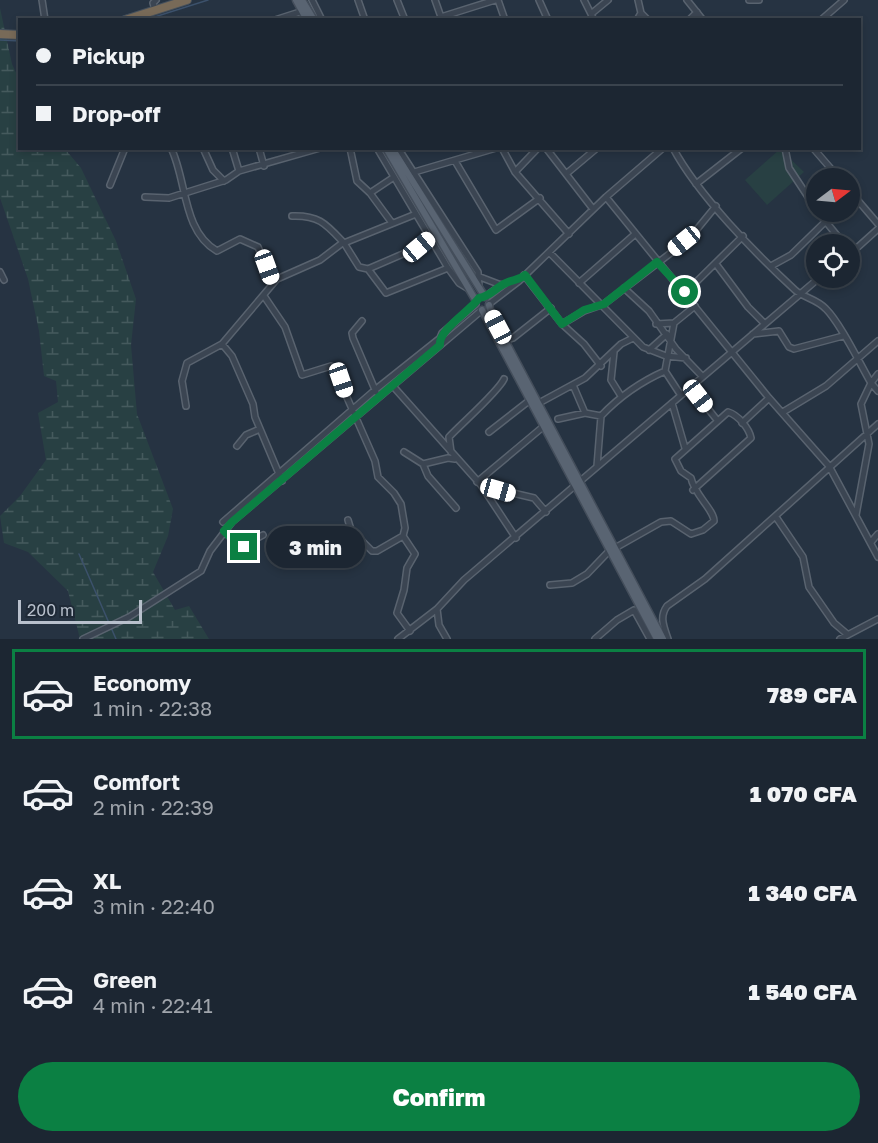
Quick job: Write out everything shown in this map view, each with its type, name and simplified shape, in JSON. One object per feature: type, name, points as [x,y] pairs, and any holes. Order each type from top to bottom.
[{"type":"highway","points":[[131,18],[187,0]]},
{"type":"highway","points":[[0,34],[18,35]]},
{"type":"main road","points":[[296,0],[306,18]]},
{"type":"main road","points":[[302,0],[313,18]]},
{"type":"main road","points":[[387,150],[460,263]]},
{"type":"main road","points":[[393,150],[410,173],[475,290],[487,301],[530,400],[578,484]]},
{"type":"main road","points":[[475,290],[476,302],[503,342],[538,404],[578,484],[663,639]]},
{"type":"main road","points":[[476,302],[479,298],[487,301]]},
{"type":"main road","points":[[482,310],[487,301]]},
{"type":"main road","points":[[613,549],[637,609],[657,639]]},
{"type":"street","points":[[42,0],[45,18]]},
{"type":"street","points":[[155,10],[153,3],[156,0]]},
{"type":"street","points":[[312,0],[321,18]]},
{"type":"street","points":[[358,0],[364,18]]},
{"type":"street","points":[[398,0],[404,18]]},
{"type":"street","points":[[435,0],[442,18],[497,0],[504,18]]},
{"type":"street","points":[[539,0],[547,18]]},
{"type":"street","points":[[584,0],[592,17],[608,0]]},
{"type":"street","points":[[638,0],[641,13],[646,18]]},
{"type":"street","points":[[687,0],[702,18]]},
{"type":"street","points":[[749,0],[759,0]]},
{"type":"street","points":[[823,18],[844,0]]},
{"type":"street","points":[[281,18],[303,11]]},
{"type":"street","points":[[691,18],[697,12]]},
{"type":"street","points":[[638,18],[641,13]]},
{"type":"street","points":[[110,185],[124,150]]},
{"type":"street","points":[[172,150],[183,193],[195,225],[209,245],[218,251],[234,239],[240,239],[258,247],[273,283]]},
{"type":"street","points":[[204,150],[213,170],[224,181]]},
{"type":"street","points":[[233,150],[239,171]]},
{"type":"street","points":[[260,150],[264,166]]},
{"type":"street","points":[[298,150],[299,156]]},
{"type":"street","points":[[145,197],[169,198],[224,181],[239,171],[264,166],[315,150]]},
{"type":"street","points":[[350,150],[357,181],[370,193],[392,223]]},
{"type":"street","points":[[378,150],[459,283],[475,290],[480,277]]},
{"type":"street","points":[[399,150],[410,173],[480,277],[501,285],[519,281]]},
{"type":"street","points":[[410,173],[490,150]]},
{"type":"street","points":[[503,150],[515,172],[569,234]]},
{"type":"street","points":[[515,172],[536,150]]},
{"type":"street","points":[[548,150],[593,209]]},
{"type":"street","points":[[566,174],[595,150]]},
{"type":"street","points":[[487,301],[519,281],[593,209],[661,150]]},
{"type":"street","points":[[674,150],[696,184],[771,266],[798,293],[813,298],[828,310],[878,391]]},
{"type":"street","points":[[696,184],[739,150]]},
{"type":"street","points":[[785,150],[789,168],[806,194]]},
{"type":"street","points":[[815,150],[830,168]]},
{"type":"street","points":[[455,161],[496,230],[540,198]]},
{"type":"street","points":[[370,193],[394,177]]},
{"type":"street","points":[[606,197],[634,235],[685,292],[769,398],[829,466],[878,557]]},
{"type":"street","points":[[860,203],[878,224]]},
{"type":"street","points":[[562,324],[584,310],[604,304],[688,239],[716,206]]},
{"type":"street","points":[[186,406],[182,381],[187,363],[222,344],[273,283],[286,273],[323,258],[344,243],[416,214]]},
{"type":"street","points":[[292,216],[308,215],[319,219],[344,243],[359,267],[368,269],[419,247],[430,237]]},
{"type":"street","points":[[771,266],[791,255],[825,222]]},
{"type":"street","points":[[827,222],[836,234]]},
{"type":"street","points":[[860,244],[878,229]]},
{"type":"street","points":[[579,283],[634,235]]},
{"type":"street","points":[[685,292],[743,236]]},
{"type":"street","points":[[549,252],[579,283],[604,304],[633,338],[649,350],[666,356],[686,358]]},
{"type":"street","points":[[716,264],[748,307],[764,323]]},
{"type":"street","points":[[368,269],[386,293],[448,268]]},
{"type":"street","points":[[0,272],[4,280]]},
{"type":"street","points":[[525,275],[562,324],[584,344],[601,366]]},
{"type":"street","points":[[487,301],[501,285]]},
{"type":"street","points":[[398,639],[437,609],[464,580],[516,538],[680,394],[733,353],[806,287]]},
{"type":"street","points":[[624,288],[649,311],[656,324],[702,376]]},
{"type":"street","points":[[264,296],[285,327],[302,375],[333,366],[375,461],[378,477],[394,493],[401,504],[405,528],[403,536],[415,557],[407,568],[404,590],[397,613],[410,631]]},
{"type":"street","points":[[83,639],[129,617],[201,571],[210,551],[224,531],[440,342],[442,333],[476,302]]},
{"type":"street","points":[[649,350],[695,306]]},
{"type":"street","points":[[503,342],[551,308]]},
{"type":"street","points":[[223,522],[375,390],[482,310]]},
{"type":"street","points":[[362,321],[352,333],[353,338],[378,397]]},
{"type":"street","points":[[656,324],[673,326]]},
{"type":"street","points":[[673,326],[665,371],[680,394]]},
{"type":"street","points":[[752,334],[779,332],[789,347],[794,349],[843,336]]},
{"type":"street","points":[[538,404],[573,385],[601,366],[614,352],[633,338]]},
{"type":"street","points":[[783,412],[826,386],[878,341]]},
{"type":"street","points":[[222,344],[234,359],[282,480]]},
{"type":"street","points":[[614,352],[611,380],[621,396]]},
{"type":"street","points":[[597,466],[601,416],[621,396],[665,371]]},
{"type":"street","points":[[856,515],[869,444],[861,404],[878,374]]},
{"type":"street","points":[[451,453],[449,437],[485,398],[500,388],[504,379]]},
{"type":"street","points":[[392,385],[479,484],[516,538]]},
{"type":"street","points":[[573,385],[585,413]]},
{"type":"street","points":[[690,386],[717,420]]},
{"type":"street","points":[[742,423],[769,398]]},
{"type":"street","points":[[489,432],[530,400]]},
{"type":"street","points":[[672,403],[685,448]]},
{"type":"street","points":[[550,585],[572,583],[587,574],[613,549],[661,522],[671,522],[691,534],[703,530],[715,517],[693,490],[691,478],[681,471],[675,459],[717,420],[730,412],[742,423],[751,438],[693,490]]},
{"type":"street","points":[[558,419],[585,413],[601,416]]},
{"type":"street","points":[[668,639],[662,612],[667,606],[705,579],[878,424]]},
{"type":"street","points":[[479,484],[544,426]]},
{"type":"street","points":[[237,446],[246,435],[260,429]]},
{"type":"street","points":[[404,452],[423,464],[428,476],[456,508]]},
{"type":"street","points":[[423,464],[448,458],[456,460]]},
{"type":"street","points":[[479,484],[534,498],[546,512]]},
{"type":"street","points":[[776,517],[803,557],[809,587],[834,623],[847,634]]},
{"type":"street","points":[[348,520],[351,530],[372,551],[377,551],[403,536]]},
{"type":"street","points":[[224,531],[240,547],[263,535]]},
{"type":"street","points":[[871,542],[878,534]]},
{"type":"street","points":[[437,609],[439,625],[447,639]]},
{"type":"street","points":[[595,639],[617,620],[637,609],[650,639]]},
{"type":"street","points":[[840,639],[878,619]]},
{"type":"green space","points":[[0,8],[12,64],[18,77],[18,150],[66,150],[81,168],[116,241],[136,299],[131,345],[137,414],[173,509],[168,536],[153,572],[175,610],[189,606],[209,639],[80,639],[68,591],[28,552],[4,543],[0,516],[20,496],[46,460],[38,413],[58,402],[56,381],[44,376],[39,331],[28,279],[0,198]]},
{"type":"green space","points":[[779,150],[804,172],[767,205],[745,180]]},
{"type":"waterway","points":[[151,18],[208,0]]},
{"type":"waterway","points":[[118,18],[142,11]]},
{"type":"waterway","points":[[0,40],[18,41]]},
{"type":"waterway","points":[[79,554],[116,639]]},
{"type":"route","points":[[244,547],[240,547],[224,531],[232,522],[440,345],[439,339],[442,333],[472,309],[477,299],[490,295],[501,285],[509,281],[519,281],[525,275],[562,324],[584,310],[604,304],[657,262],[685,292]]}]
